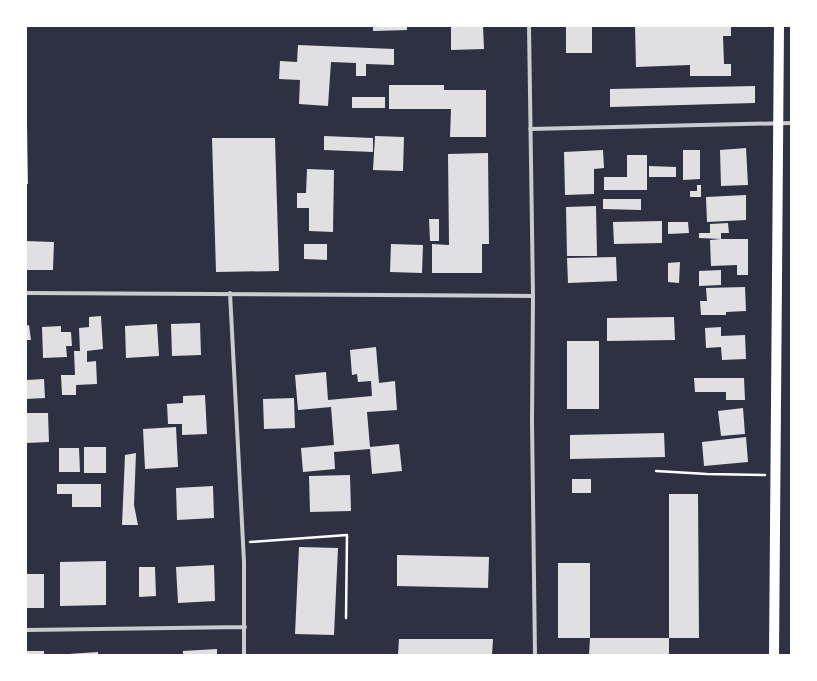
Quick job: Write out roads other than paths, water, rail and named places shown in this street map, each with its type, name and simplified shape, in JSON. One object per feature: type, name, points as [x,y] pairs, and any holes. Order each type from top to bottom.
[{"type":"main road","points":[[774,655],[774,475],[779,26]]},
{"type":"street","points":[[529,26],[533,296],[532,422],[535,655]]},
{"type":"street","points":[[530,129],[791,123]]},
{"type":"street","points":[[26,293],[230,293],[533,296]]},
{"type":"street","points":[[230,293],[243,542],[245,628],[244,655]]},
{"type":"street","points":[[26,630],[245,628]]}]
